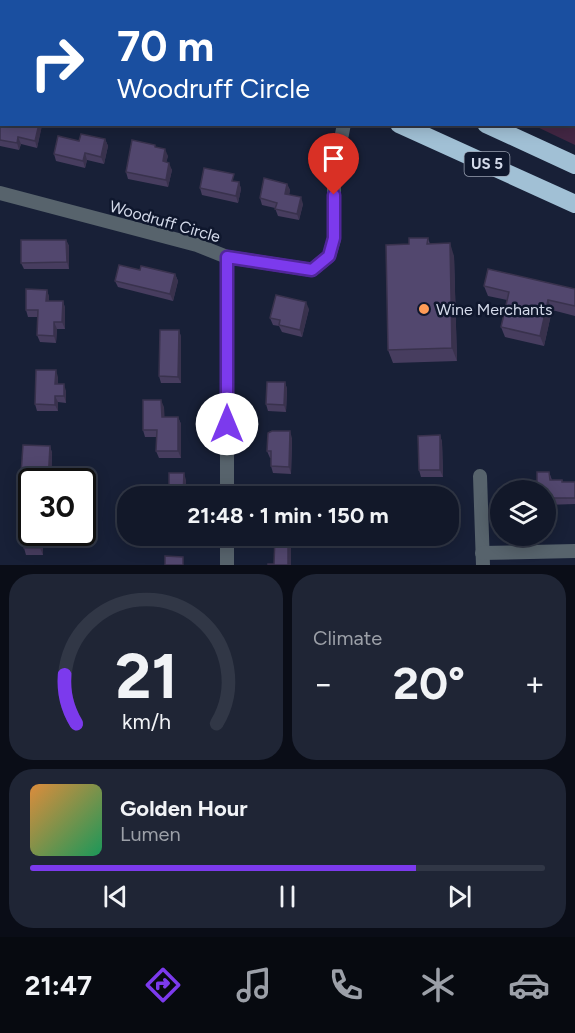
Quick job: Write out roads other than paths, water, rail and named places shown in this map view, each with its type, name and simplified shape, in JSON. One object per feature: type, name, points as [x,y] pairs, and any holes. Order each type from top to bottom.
[{"type":"highway","name":"US 5","points":[[403,126],[575,204]]},
{"type":"highway","name":"US 5","points":[[490,126],[575,165]]},
{"type":"street","name":"Woodruff Circle","points":[[0,193],[197,245],[227,257],[312,270],[329,256],[334,238],[334,174],[344,126]]},
{"type":"street","points":[[227,257],[227,486]]},
{"type":"street","points":[[480,476],[482,559],[575,551]]},
{"type":"street","points":[[227,546],[227,565]]},
{"type":"place","name":"Wine Merchants","points":[[424,309]]}]
